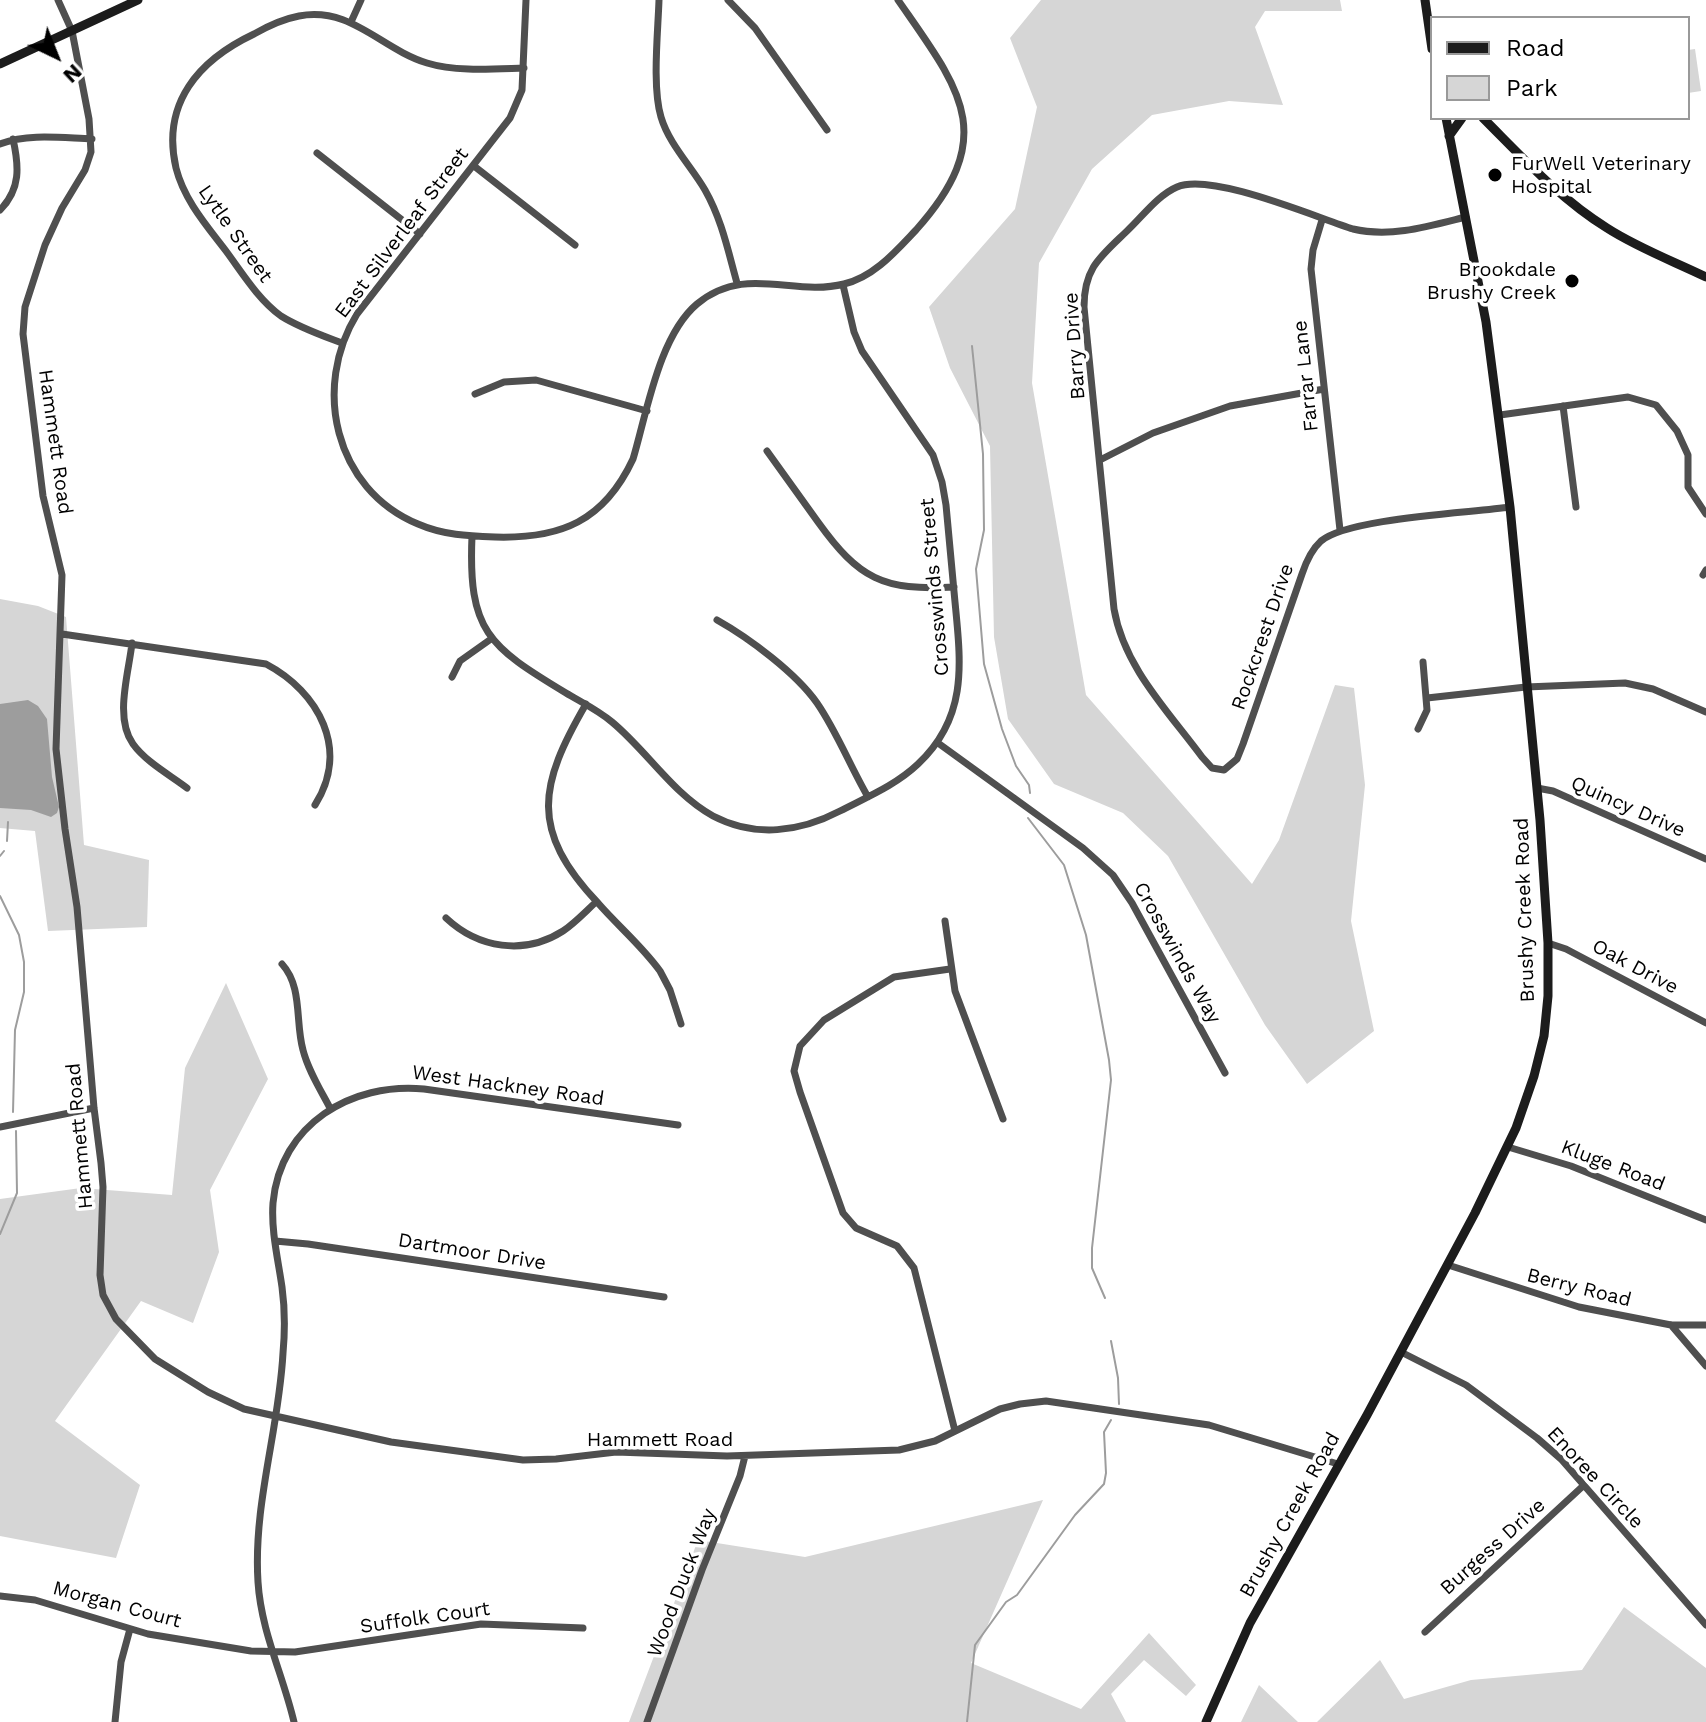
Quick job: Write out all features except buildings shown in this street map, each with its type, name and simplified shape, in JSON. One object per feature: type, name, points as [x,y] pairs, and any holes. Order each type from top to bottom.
[{"type":"main road","points":[[0,64],[138,0]]},
{"type":"main road","points":[[1425,0],[1430,35]]},
{"type":"main road","name":"Brushy Creek Road","points":[[1206,1722],[1250,1623],[1401,1352],[1508,1147],[1527,1098],[1544,1036],[1548,943],[1537,788],[1510,507],[1500,415],[1446,120]]},
{"type":"main road","points":[[1449,136],[1461,120]]},
{"type":"main road","points":[[1485,120],[1583,211],[1630,241],[1702,275]]},
{"type":"street","name":"Hammett Road","points":[[58,0],[72,31],[92,139],[85,170],[62,208],[45,245],[23,319],[43,496],[62,575],[56,749],[77,907],[103,1187],[100,1275],[103,1295],[111,1312],[139,1346],[174,1372],[227,1402],[391,1442],[523,1460],[616,1452],[745,1456],[899,1450],[935,1441],[1009,1406],[1057,1402],[1209,1425],[1338,1464]]},
{"type":"street","points":[[351,22],[361,0]]},
{"type":"street","name":"East Silverleaf Street","points":[[526,0],[522,90],[515,109],[357,314],[342,343],[334,374],[333,406],[340,440],[355,470],[378,498],[404,518],[441,532],[472,536],[541,535],[567,527],[590,515],[610,497],[624,477],[666,348],[678,324],[699,302],[737,283]]},
{"type":"street","points":[[659,0],[658,90],[661,116],[671,138],[715,208],[737,283],[827,287],[858,280],[881,265],[943,197],[961,156],[963,115],[955,87],[898,0]]},
{"type":"street","points":[[728,0],[755,28],[827,130]]},
{"type":"street","name":"Lytle Street","points":[[342,343],[293,323],[273,310],[258,295],[187,197],[177,170],[173,140],[177,113],[187,89],[203,66],[222,50],[296,16],[322,15],[351,22],[409,56],[430,64],[524,68]]},
{"type":"street","points":[[0,144],[13,139],[92,139]]},
{"type":"street","points":[[0,210],[17,181],[19,166],[13,139]]},
{"type":"street","points":[[317,153],[420,234]]},
{"type":"street","points":[[474,166],[575,245]]},
{"type":"street","name":"Barry Drive","points":[[1241,749],[1233,765],[1224,770],[1212,768],[1127,653],[1118,630],[1084,307],[1086,281],[1096,261],[1168,192],[1183,185],[1204,183],[1221,186],[1362,231],[1387,233],[1466,217]]},
{"type":"street","name":"Farrar Lane","points":[[1322,220],[1311,262],[1340,530]]},
{"type":"street","points":[[1702,275],[1706,265]]},
{"type":"street","name":"Crosswinds Street","points":[[472,536],[474,601],[480,621],[491,639],[513,660],[586,704],[622,730],[693,803],[712,816],[732,824],[765,830],[797,828],[826,818],[905,775],[938,743],[951,717],[961,677],[946,505],[939,469],[922,438],[862,351],[843,285]]},
{"type":"street","points":[[475,394],[499,384],[536,380],[647,411]]},
{"type":"street","points":[[1100,460],[1153,433],[1230,406],[1324,389]]},
{"type":"street","points":[[1500,415],[1628,397],[1656,405],[1677,431],[1688,455],[1688,487],[1706,514]]},
{"type":"street","points":[[1563,406],[1576,507]]},
{"type":"street","points":[[767,451],[837,548],[857,568],[900,586],[922,589],[954,587]]},
{"type":"street","points":[[1340,530],[1510,507]]},
{"type":"street","name":"Rockcrest Drive","points":[[1241,749],[1307,560],[1317,544],[1340,530]]},
{"type":"street","points":[[717,620],[781,666],[807,690],[827,718],[868,797]]},
{"type":"street","points":[[62,634],[266,664],[300,686],[316,706],[326,728],[329,751],[327,787],[315,805]]},
{"type":"street","points":[[452,677],[460,661],[491,639]]},
{"type":"street","points":[[132,643],[124,711],[126,729],[132,743],[144,755],[187,788]]},
{"type":"street","points":[[1418,729],[1427,710],[1423,662]]},
{"type":"street","points":[[1427,698],[1526,687],[1625,683],[1653,689],[1706,712]]},
{"type":"street","points":[[586,704],[555,763],[549,805],[553,831],[562,857],[574,876],[660,971],[681,1024]]},
{"type":"street","name":"Crosswinds Way","points":[[938,743],[1083,848],[1113,875],[1132,903],[1225,1073]]},
{"type":"street","name":"Quincy Drive","points":[[1537,788],[1553,791],[1706,859]]},
{"type":"street","points":[[446,918],[460,930],[481,940],[498,945],[521,945],[541,942],[560,933],[596,902]]},
{"type":"street","points":[[945,921],[955,991],[1003,1119]]},
{"type":"street","name":"Oak Drive","points":[[1548,943],[1566,949],[1706,1023]]},
{"type":"street","points":[[282,964],[295,988],[305,1060],[330,1108]]},
{"type":"street","points":[[950,969],[894,977],[854,999],[824,1020],[800,1046],[794,1071],[843,1213],[856,1228],[897,1246],[914,1268],[955,1431]]},
{"type":"street","name":"West Hackney Road","points":[[294,1722],[261,1607],[257,1559],[265,1478],[283,1367],[282,1291],[273,1203],[282,1167],[299,1138],[330,1108],[375,1091],[411,1087],[678,1125]]},
{"type":"street","points":[[0,1127],[94,1108]]},
{"type":"street","name":"Kluge Road","points":[[1508,1147],[1571,1166],[1706,1220]]},
{"type":"street","name":"Dartmoor Drive","points":[[275,1241],[664,1297]]},
{"type":"street","name":"Berry Road","points":[[1448,1265],[1579,1307],[1671,1325],[1706,1325]]},
{"type":"street","points":[[1671,1325],[1706,1366]]},
{"type":"street","name":"Enoree Circle","points":[[1401,1352],[1466,1385],[1561,1459],[1706,1625]]},
{"type":"street","name":"Wood Duck Way","points":[[647,1722],[745,1456]]},
{"type":"street","name":"Burgess Drive","points":[[1425,1632],[1583,1486]]},
{"type":"street","name":"Morgan Court","points":[[0,1596],[35,1600],[130,1629],[210,1645],[273,1652]]},
{"type":"street","name":"Suffolk Court","points":[[273,1652],[295,1652],[481,1624],[583,1628]]},
{"type":"street","points":[[115,1722],[121,1662],[130,1629]]},
{"type":"green space","points":[[1041,0],[1340,0],[1342,11],[1265,11],[1255,27],[1283,105],[1229,101],[1152,115],[1092,169],[1039,263],[1032,383],[1086,695],[1252,884],[1279,840],[1335,685],[1354,688],[1365,785],[1351,921],[1374,1031],[1307,1084],[1265,1025],[1168,856],[1123,813],[1054,784],[1008,719],[994,637],[990,446],[950,368],[929,307],[1015,209],[1037,107],[1010,38]]},
{"type":"green space","points":[[1695,49],[1701,91],[1690,93],[1690,50]]},
{"type":"green space","points":[[0,599],[38,606],[66,617],[84,845],[149,860],[147,927],[48,931],[35,831],[0,828]]},
{"type":"green space","points":[[226,983],[268,1079],[210,1190],[219,1252],[193,1323],[141,1301],[55,1421],[140,1485],[116,1558],[0,1536],[0,1199],[81,1188],[172,1195],[185,1068]]},
{"type":"green space","points":[[1043,1500],[971,1663],[1081,1709],[1149,1633],[1196,1685],[1186,1696],[1144,1660],[1111,1694],[1126,1722],[629,1722],[698,1540],[805,1557]]},
{"type":"green space","points":[[1624,1607],[1706,1668],[1706,1722],[1317,1722],[1380,1660],[1404,1699],[1471,1680],[1582,1670]]},
{"type":"green space","points":[[1259,1685],[1298,1722],[1241,1722]]},
{"type":"shaded area","points":[[28,700],[38,706],[47,719],[52,777],[59,807],[51,817],[31,810],[0,808],[0,704]]},
{"type":"waterway","points":[[972,346],[983,454],[984,530],[976,569],[984,664],[1002,729],[1030,793]]},
{"type":"waterway","points":[[1028,818],[1064,865],[1086,935],[1109,1060],[1111,1080],[1092,1248],[1092,1268],[1105,1298]]},
{"type":"waterway","points":[[7,841],[8,822]]},
{"type":"waterway","points":[[0,856],[4,851]]},
{"type":"waterway","points":[[0,896],[19,935],[24,962],[24,992],[15,1030],[13,1112]]},
{"type":"waterway","points":[[0,1234],[17,1193],[16,1131]]},
{"type":"waterway","points":[[1111,1341],[1119,1404]]},
{"type":"waterway","points":[[967,1722],[975,1645],[1006,1602],[1017,1595],[1075,1515],[1104,1484],[1104,1432],[1111,1420]]},
{"type":"place","name":"FurWell Veterinary Hospital","points":[[1495,175]]},
{"type":"place","name":"Brookdale Brushy Creek","points":[[1572,281]]}]
